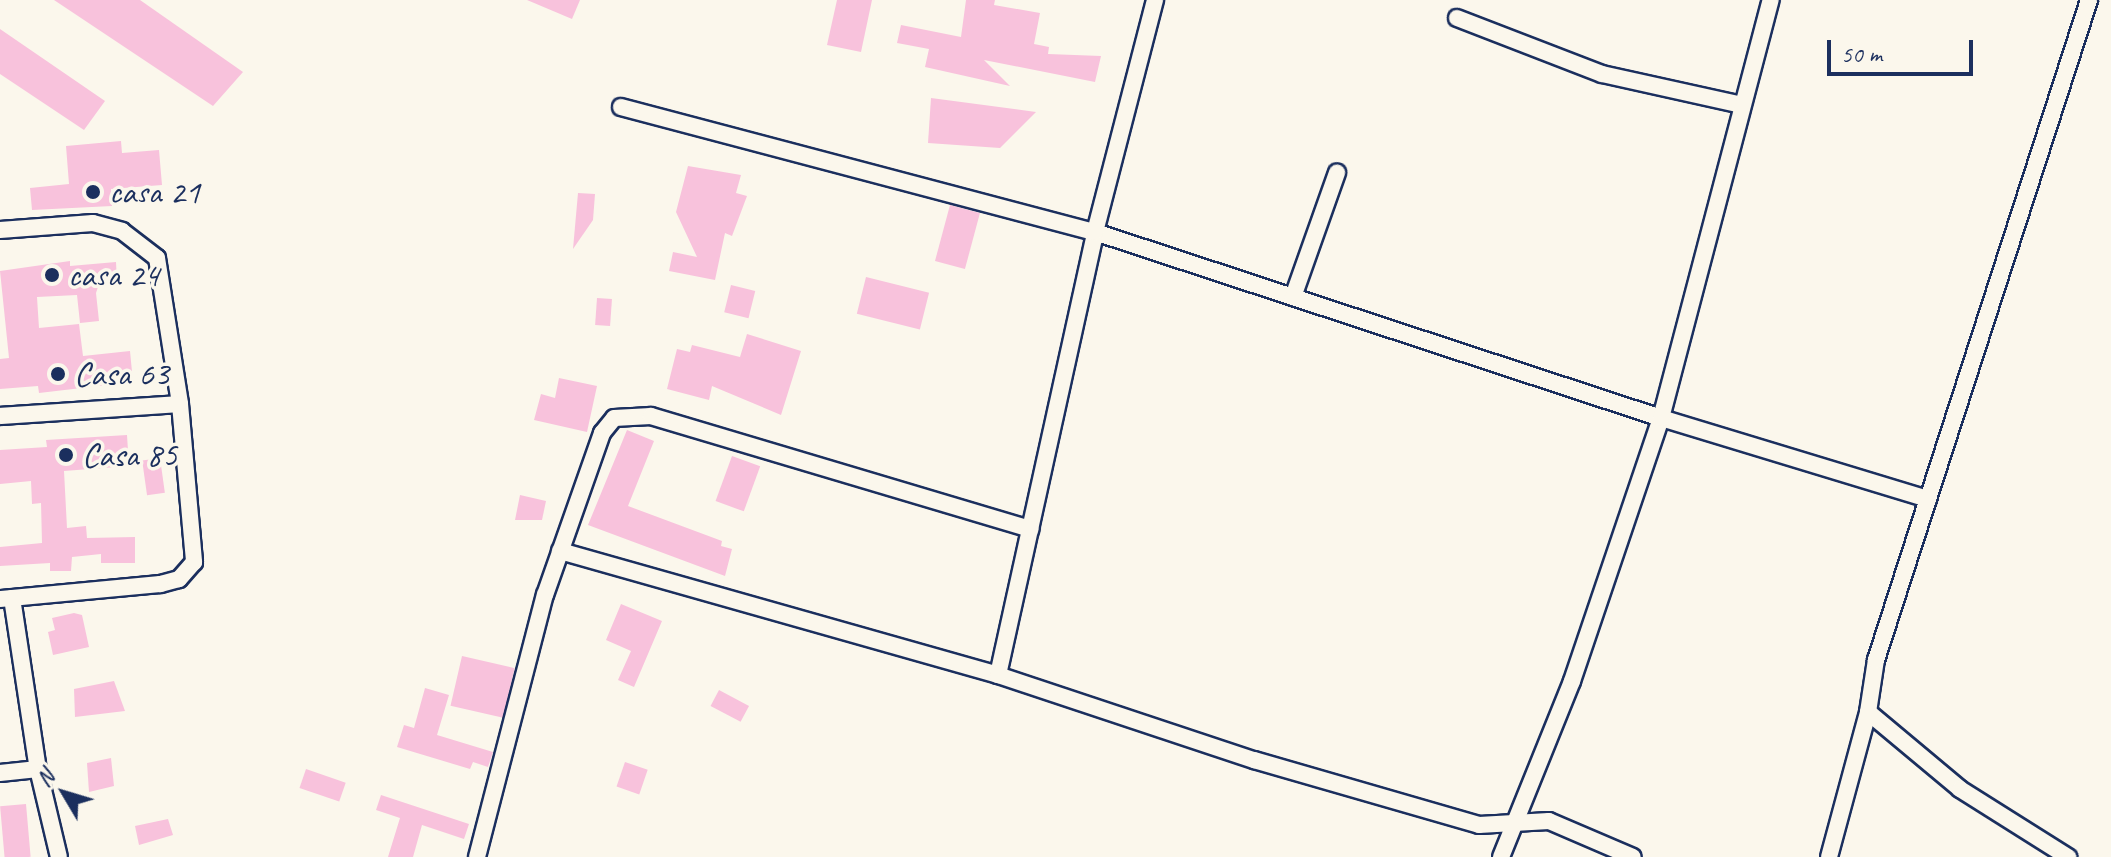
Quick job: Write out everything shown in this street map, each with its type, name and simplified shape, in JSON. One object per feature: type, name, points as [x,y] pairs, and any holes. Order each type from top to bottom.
[{"type":"street","points":[[998,675],[1095,232],[1155,0]]},
{"type":"street","points":[[1501,857],[1519,820],[1572,681],[1661,418],[1771,0]]},
{"type":"street","points":[[1829,857],[1868,712],[1876,660],[2089,0]]},
{"type":"street","points":[[1457,18],[1602,74],[1742,105]]},
{"type":"street","points":[[621,107],[1095,232],[1661,418],[1928,499]]},
{"type":"street","points":[[1293,297],[1337,173]]},
{"type":"street","points":[[0,230],[93,223],[122,231],[157,258],[180,404],[194,562],[179,579],[160,584],[6,598],[38,769],[59,857]]},
{"type":"street","points":[[0,416],[180,404]]},
{"type":"street","points":[[477,857],[560,551],[602,433],[614,418],[630,414],[1031,529]]},
{"type":"street","points":[[560,551],[998,675],[1254,760],[1479,825],[1519,820],[1549,821],[1633,857]]},
{"type":"street","points":[[1868,712],[1960,789],[2068,857]]},
{"type":"street","points":[[0,773],[38,769]]},
{"type":"building","points":[[54,0],[140,0],[243,72],[213,106]]},
{"type":"building","points":[[527,0],[580,0],[572,19]]},
{"type":"building","points":[[837,0],[872,0],[861,52],[827,45]]},
{"type":"building","points":[[966,0],[995,0],[994,5],[1040,13],[1034,44],[1049,47],[1048,54],[1101,56],[1095,82],[984,60],[1010,86],[925,67],[929,49],[897,43],[901,25],[961,37]]},
{"type":"building","points":[[0,29],[105,101],[84,130],[0,74]]},
{"type":"building","points":[[931,98],[1036,112],[1000,148],[928,143]]},
{"type":"building","points":[[121,141],[122,153],[159,150],[162,185],[111,189],[112,206],[32,210],[30,188],[69,184],[66,146]]},
{"type":"building","points":[[688,166],[741,175],[736,193],[747,196],[732,236],[725,233],[715,280],[669,271],[673,252],[697,257],[676,212]]},
{"type":"building","points":[[578,193],[595,194],[593,220],[573,249]]},
{"type":"building","points":[[950,205],[980,213],[965,269],[935,261]]},
{"type":"building","points":[[70,261],[70,266],[116,262],[117,282],[99,284],[96,293],[99,321],[80,323],[77,295],[37,297],[39,328],[79,324],[83,356],[130,351],[133,382],[39,393],[38,386],[0,389],[0,359],[9,358],[0,271]]},
{"type":"building","points":[[866,277],[929,293],[920,330],[857,314]]},
{"type":"building","points":[[731,285],[755,291],[748,318],[724,312]]},
{"type":"building","points":[[597,298],[612,299],[610,326],[595,325]]},
{"type":"building","points":[[747,334],[801,351],[781,415],[712,386],[709,400],[667,389],[677,349],[690,352],[692,345],[740,357]]},
{"type":"building","points":[[559,378],[597,386],[587,432],[534,420],[541,394],[555,398]]},
{"type":"building","points":[[627,430],[654,441],[628,506],[722,541],[721,546],[732,549],[725,576],[588,525]]},
{"type":"building","points":[[127,435],[129,466],[64,471],[67,528],[86,526],[87,538],[135,537],[135,563],[101,563],[101,554],[72,557],[71,571],[50,571],[50,563],[0,566],[0,547],[42,543],[41,503],[32,504],[31,481],[0,484],[0,450],[47,447],[46,440]]},
{"type":"building","points":[[732,456],[760,466],[744,511],[716,501]]},
{"type":"building","points":[[160,458],[165,493],[147,495],[142,461]]},
{"type":"building","points":[[520,495],[546,501],[542,520],[515,520]]},
{"type":"building","points":[[621,604],[662,621],[634,687],[618,680],[631,651],[606,640]]},
{"type":"building","points":[[74,613],[82,615],[89,647],[53,655],[48,632],[55,630],[52,618]]},
{"type":"building","points":[[462,656],[515,668],[503,718],[451,706]]},
{"type":"building","points":[[114,681],[125,711],[75,717],[74,689]]},
{"type":"building","points":[[425,688],[449,695],[437,735],[493,752],[488,767],[473,762],[470,769],[397,747],[404,725],[414,728]]},
{"type":"building","points":[[719,690],[749,706],[741,722],[711,706]]},
{"type":"building","points":[[111,758],[114,786],[89,792],[87,763]]},
{"type":"building","points":[[625,762],[648,770],[639,794],[617,787]]},
{"type":"building","points":[[306,769],[346,783],[339,802],[299,788]]},
{"type":"building","points":[[381,795],[469,824],[464,839],[422,825],[413,857],[388,857],[400,818],[376,810]]},
{"type":"building","points":[[26,804],[31,857],[5,857],[0,806]]},
{"type":"building","points":[[168,819],[173,835],[139,845],[135,826]]},
{"type":"place","name":"casa 21","points":[[93,192]]},
{"type":"place","name":"casa 24","points":[[52,275]]},
{"type":"place","name":"Casa 63","points":[[58,374]]},
{"type":"place","name":"Casa 85","points":[[66,455]]}]
